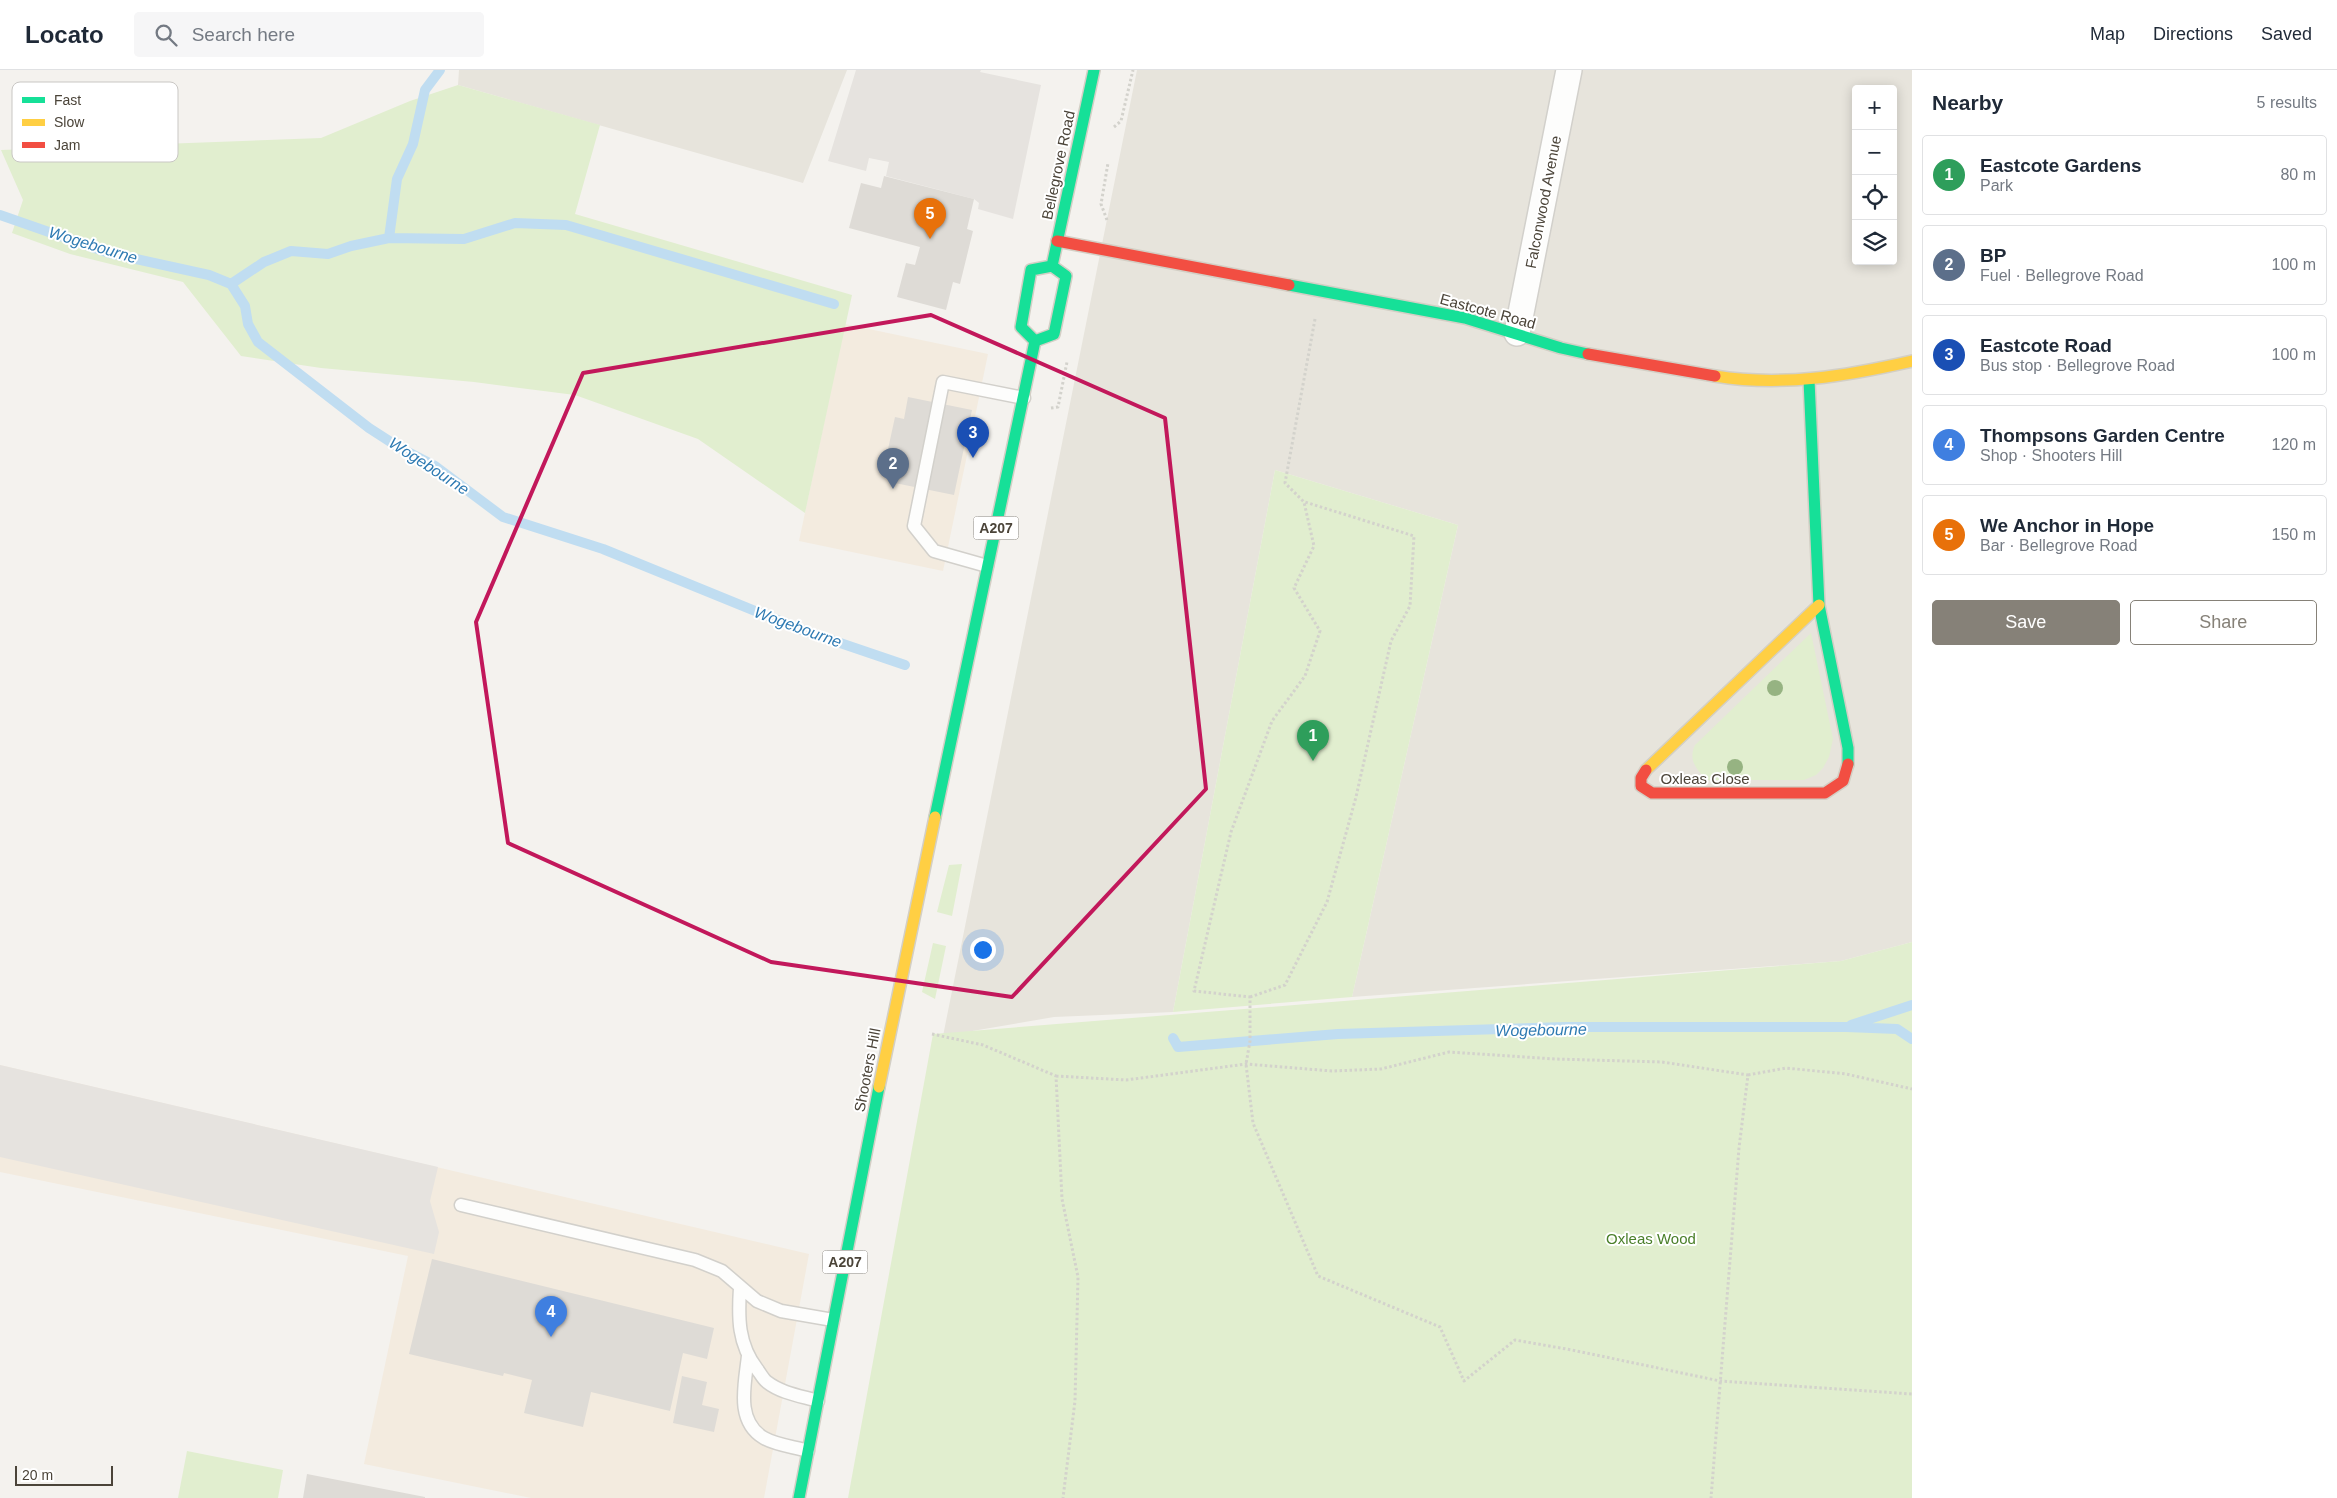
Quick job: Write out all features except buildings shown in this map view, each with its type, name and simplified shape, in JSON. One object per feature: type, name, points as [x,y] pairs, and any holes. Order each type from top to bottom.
[{"type":"street","name":"Bellegrove Road","points":[[1052,266],[1094,70]]},
{"type":"street","name":"Falconwood Avenue","points":[[1516,333],[1569,70]]},
{"type":"street","name":"Eastcote Road","points":[[1056,241],[1465,318],[1561,348],[1689,372],[1765,381],[1809,380],[1853,374],[1912,361]]},
{"type":"street","points":[[1052,266],[1066,276],[1054,334],[1035,341],[1021,327],[1031,270],[1052,266]]},
{"type":"street","name":"A207","points":[[988,566],[1035,341]]},
{"type":"street","name":"Oxleas Close","points":[[1809,380],[1818,605],[1848,748],[1849,771],[1840,786],[1825,793],[1652,793],[1646,791],[1641,786],[1641,778],[1646,771],[1818,605]]},
{"type":"street","name":"Shooters Hill","points":[[799,1498],[891,1026],[988,566]]},
{"type":"lane","points":[[988,566],[934,551],[914,526],[942,382],[1024,398]]},
{"type":"lane","points":[[461,1205],[695,1260],[722,1271],[757,1301],[781,1311],[833,1320]]},
{"type":"lane","points":[[740,1288],[738,1315],[741,1339],[748,1356],[766,1381],[791,1394],[818,1401]]},
{"type":"lane","points":[[748,1356],[743,1400],[748,1423],[764,1438],[808,1451]]},
{"type":"path","points":[[1112,136],[1114,127],[1121,121],[1133,70]]},
{"type":"path","points":[[1109,156],[1101,204],[1105,217],[1110,222]]},
{"type":"path","points":[[1304,502],[1314,546],[1294,588],[1320,631],[1305,676],[1272,721],[1231,832],[1194,991],[1250,997],[1285,985],[1327,902],[1356,797],[1391,642],[1410,606],[1414,536],[1304,502],[1285,483],[1315,319]]},
{"type":"path","points":[[1250,997],[1250,1041],[1246,1064],[1253,1123],[1318,1276],[1440,1327],[1464,1381],[1515,1340],[1720,1381],[1912,1394]]},
{"type":"path","points":[[932,1034],[983,1044],[1056,1076],[1126,1080],[1246,1064],[1332,1071],[1381,1069],[1449,1052],[1555,1059],[1662,1062],[1748,1074],[1786,1068],[1846,1074],[1912,1089]]},
{"type":"path","points":[[1711,1498],[1739,1148],[1748,1074]]},
{"type":"path","points":[[1056,1076],[1062,1199],[1078,1277],[1075,1401],[1063,1498]]},
{"type":"highlighted area","points":[[931,315],[1165,418],[1206,789],[1012,997],[771,962],[508,843],[476,622],[583,373]]},
{"type":"shaded area","points":[[459,70],[847,70],[803,183],[458,85]]},
{"type":"shaded area","points":[[856,70],[981,70],[980,72],[1041,85],[1013,219],[978,209],[979,203],[974,199],[886,176],[889,162],[869,158],[866,171],[828,161]]},
{"type":"shaded area","points":[[1137,70],[1912,70],[1912,942],[1841,961],[1352,997],[1458,525],[1275,470],[1173,1012],[1054,1017],[943,1036]]},
{"type":"shaded area","points":[[845,324],[988,354],[943,571],[799,541]]},
{"type":"shaded area","points":[[0,1065],[809,1254],[764,1498],[531,1498],[364,1464],[408,1256],[0,1172]]},
{"type":"shaded area","points":[[0,1065],[438,1167],[430,1201],[439,1232],[434,1254],[0,1157]]},
{"type":"green space","points":[[458,85],[600,125],[575,214],[852,295],[805,513],[698,439],[575,395],[474,382],[321,368],[241,356],[183,282],[70,254],[12,233],[23,200],[1,150],[12,150],[12,162],[178,162],[178,143],[321,138],[410,101]]},
{"type":"green space","points":[[1275,470],[1458,525],[1352,997],[1173,1012]]},
{"type":"green space","points":[[1811,633],[1833,739],[1829,757],[1823,768],[1816,775],[1804,780],[1707,780],[1694,764],[1692,755],[1695,745]]},
{"type":"green space","points":[[962,864],[952,916],[937,912],[949,865]]},
{"type":"green space","name":"Oxleas Wood","points":[[1912,942],[1912,1498],[848,1498],[933,1034],[1841,961]]},
{"type":"green space","points":[[933,943],[946,946],[935,999],[922,992]]},
{"type":"green space","points":[[187,1451],[283,1470],[278,1498],[178,1498]]},
{"type":"waterway","points":[[389,238],[397,179],[413,144],[425,90],[440,70]]},
{"type":"waterway","name":"Wogebourne","points":[[0,215],[109,253],[209,275],[231,284],[245,306],[248,324],[258,342],[369,428],[400,448],[435,466],[503,517],[603,549],[802,630],[905,665]]},
{"type":"waterway","points":[[231,284],[264,262],[291,251],[328,254],[351,246],[389,238],[464,239],[515,223],[566,225],[834,304]]},
{"type":"waterway","points":[[1851,1025],[1912,1005]]},
{"type":"waterway","name":"Wogebourne","points":[[1173,1038],[1178,1047],[1338,1034],[1566,1027],[1846,1027],[1897,1029],[1912,1039]]},
{"type":"traffic: fast","points":[[1052,266],[1094,70]]},
{"type":"traffic: fast","points":[[1052,266],[1066,276],[1054,334],[1035,341],[1021,327],[1031,270],[1052,266]]},
{"type":"traffic: fast","points":[[1289,285],[1465,318],[1561,348],[1588,354]]},
{"type":"traffic: fast","points":[[935,817],[1035,341]]},
{"type":"traffic: fast","points":[[1809,380],[1819,605],[1848,748],[1848,764]]},
{"type":"traffic: fast","points":[[799,1498],[879,1087]]},
{"type":"traffic: slow","points":[[1715,376],[1740,379],[1789,380],[1838,375],[1912,361]]},
{"type":"traffic: slow","points":[[1646,770],[1819,605]]},
{"type":"traffic: slow","points":[[879,1087],[935,817]]},
{"type":"traffic: jam","points":[[1057,241],[1289,285]]},
{"type":"traffic: jam","points":[[1588,354],[1715,376]]},
{"type":"traffic: jam","points":[[1646,770],[1641,778],[1641,786],[1652,793],[1825,793],[1843,781],[1848,764]]},
{"type":"place","name":"We Anchor in Hope","points":[[930,239]]},
{"type":"place","name":"Eastcote Road","points":[[973,458]]},
{"type":"place","name":"BP","points":[[893,489]]},
{"type":"place","name":"Eastcote Gardens","points":[[1313,761]]},
{"type":"place","name":"Thompsons Garden Centre","points":[[551,1337]]}]
